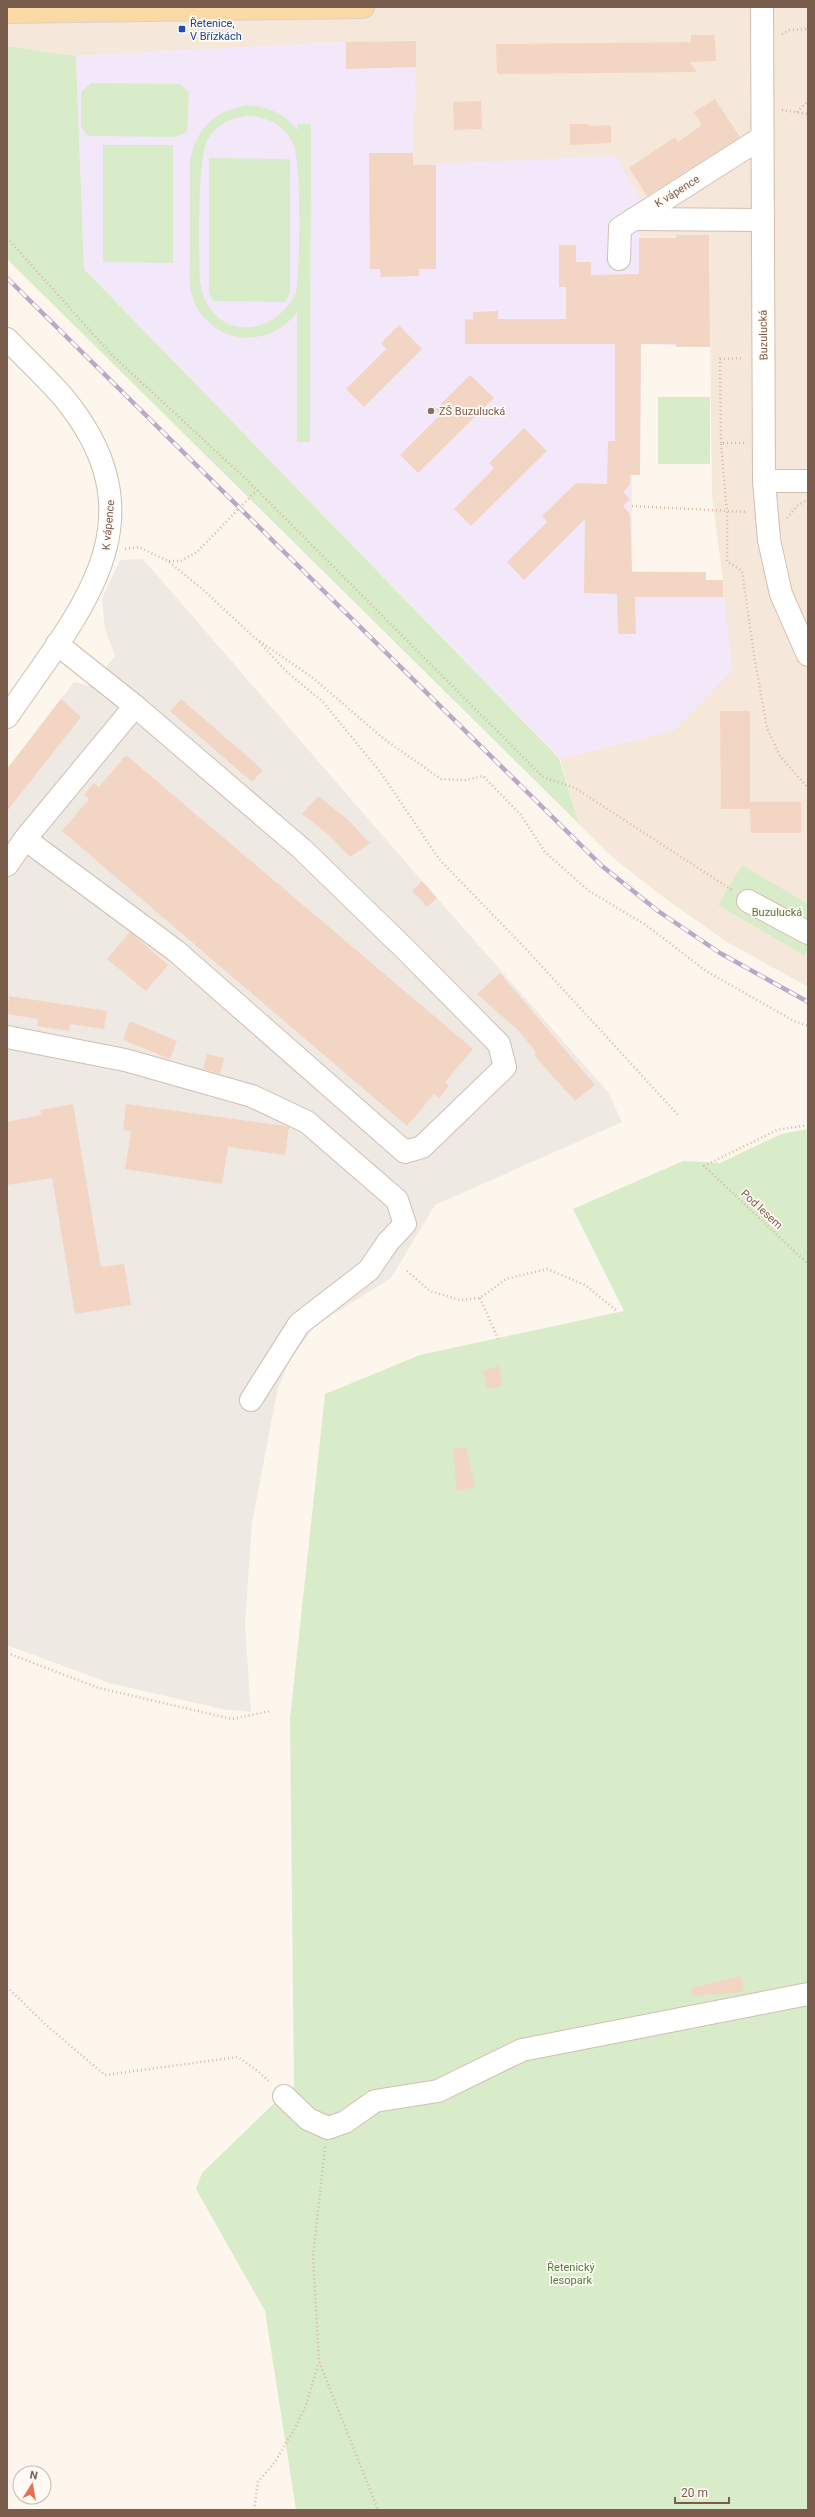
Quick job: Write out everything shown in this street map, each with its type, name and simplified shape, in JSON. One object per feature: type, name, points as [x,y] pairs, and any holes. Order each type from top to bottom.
[{"type":"main road","points":[[7,12],[232,7],[363,7]]},
{"type":"street","name":"Buzulucká","points":[[762,7],[761,220],[764,481],[769,540],[781,594],[808,655]]},
{"type":"street","name":"K vápence","points":[[618,260],[620,228],[761,138]]},
{"type":"street","points":[[634,219],[761,220]]},
{"type":"street","name":"K vápence","points":[[7,339],[64,399],[89,435],[105,467],[111,499],[106,551],[96,578],[75,618],[7,717]]},
{"type":"street","points":[[764,481],[808,481]]},
{"type":"street","points":[[25,839],[176,951],[405,1152],[422,1147],[505,1067],[499,1044],[302,849],[136,706],[57,644]]},
{"type":"street","points":[[7,865],[25,839],[136,706]]},
{"type":"street","points":[[748,901],[808,933]]},
{"type":"street","points":[[7,1037],[125,1060],[252,1096],[307,1122],[397,1200],[405,1224],[388,1242],[369,1270],[299,1324],[251,1400]]},
{"type":"street","points":[[284,2096],[308,2119],[328,2128],[345,2122],[375,2101],[438,2091],[522,2050],[808,1994]]},
{"type":"path","points":[[797,113],[808,101]]},
{"type":"path","points":[[774,109],[808,114]]},
{"type":"path","points":[[7,238],[112,355],[257,490],[543,777],[575,788],[748,901]]},
{"type":"path","points":[[763,358],[720,358],[721,443],[727,512],[727,561],[742,571],[754,655],[767,728],[780,756],[808,788]]},
{"type":"path","points":[[721,443],[763,442]]},
{"type":"path","points":[[168,561],[181,561],[197,552],[257,490]]},
{"type":"path","points":[[632,506],[727,512],[767,512]]},
{"type":"path","points":[[106,551],[139,548],[168,561],[201,588],[288,672],[323,702],[382,773],[439,859],[526,949],[680,1116]]},
{"type":"path","points":[[254,638],[312,678],[384,739],[442,779],[466,780],[483,776],[521,815],[545,852],[589,891],[646,925],[706,971],[794,1021],[808,1026]]},
{"type":"path","name":"Pod lesem","points":[[808,1125],[777,1130],[704,1166],[808,1264]]},
{"type":"path","points":[[407,1271],[430,1292],[460,1300],[480,1298],[506,1279],[547,1270],[586,1285],[616,1310]]},
{"type":"path","points":[[480,1298],[498,1339]]},
{"type":"path","points":[[7,1653],[99,1688],[232,1719],[270,1711]]},
{"type":"path","points":[[7,1987],[46,2025],[105,2075],[238,2057],[259,2072],[284,2096]]},
{"type":"path","points":[[328,2128],[313,2257],[319,2361],[378,2510]]},
{"type":"path","points":[[254,2510],[258,2482],[275,2462],[294,2430],[305,2408],[319,2361]]},
{"type":"shaded area","points":[[7,7],[808,7],[808,987],[727,942],[667,900],[611,856],[579,824],[560,758],[673,731],[723,597],[723,580],[712,497],[709,235],[639,238],[649,214],[636,192],[436,165],[413,165],[416,41],[346,42],[76,56],[7,46]]},
{"type":"shaded area","name":"ZŠ Buzulucká","points":[[416,41],[413,165],[616,156],[649,214],[639,238],[709,235],[710,347],[641,344],[640,475],[632,475],[632,571],[706,572],[706,580],[723,580],[732,671],[673,731],[560,758],[84,269],[76,56],[346,42]]},
{"type":"shaded area","points":[[143,559],[422,881],[608,1092],[622,1122],[435,1205],[391,1278],[315,1326],[289,1361],[277,1392],[252,1523],[245,1625],[251,1712],[222,1709],[109,1683],[7,1645],[7,769],[74,682],[91,686],[115,656],[105,629],[102,598],[120,560]]},
{"type":"green space","points":[[7,46],[76,56],[84,269],[559,758],[579,824],[7,259]]},
{"type":"green space","points":[[91,83],[180,84],[189,92],[187,132],[176,137],[88,136],[81,127],[81,92]]},
{"type":"green space","points":[[248,105],[269,109],[287,119],[297,130],[298,124],[311,124],[310,442],[297,442],[297,313],[285,325],[271,333],[256,337],[238,337],[223,332],[209,323],[199,310],[192,296],[190,284],[190,161],[193,149],[202,130],[217,116],[236,107]],"holes":[[[248,116],[268,120],[285,131],[293,143],[296,154],[299,192],[297,280],[296,292],[289,305],[279,315],[267,322],[254,326],[241,327],[228,324],[217,316],[207,304],[202,293],[200,281],[199,230],[200,185],[204,149],[208,139],[216,129],[236,118]]]},
{"type":"green space","points":[[103,145],[173,145],[173,263],[103,262]]},
{"type":"green space","points":[[209,158],[290,159],[290,293],[285,302],[213,301],[209,293]]},
{"type":"green space","points":[[658,397],[710,397],[710,464],[658,464]]},
{"type":"green space","name":"Buzulucká","points":[[742,865],[808,904],[808,949],[804,955],[718,905]]},
{"type":"green space","name":"Řetenický lesopark","points":[[808,1129],[808,2510],[296,2510],[265,2311],[196,2189],[202,2173],[290,2088],[294,2087],[290,1719],[325,1394],[420,1355],[624,1311],[573,1209],[683,1161],[720,1163],[781,1134]]},
{"type":"building","points":[[691,35],[715,35],[716,61],[690,62],[697,72],[497,74],[496,44],[691,42]]},
{"type":"building","points":[[416,41],[416,67],[346,69],[346,42]]},
{"type":"building","points":[[715,99],[740,137],[647,196],[629,168],[675,137],[678,142],[702,125],[694,112]]},
{"type":"building","points":[[481,101],[482,129],[454,130],[453,102]]},
{"type":"building","points":[[570,124],[589,124],[588,126],[611,125],[611,143],[570,145]]},
{"type":"building","points":[[369,153],[413,153],[413,165],[436,165],[436,269],[419,269],[419,276],[381,277],[380,269],[370,269]]},
{"type":"building","points":[[676,235],[709,235],[710,347],[676,347],[676,344],[641,344],[640,475],[630,475],[630,485],[623,492],[630,499],[623,506],[630,514],[632,572],[706,572],[706,580],[723,580],[723,597],[635,597],[636,634],[618,634],[617,594],[584,593],[585,519],[524,580],[507,562],[547,522],[542,516],[576,483],[607,484],[608,441],[615,441],[615,344],[465,344],[465,319],[473,320],[473,312],[498,311],[498,319],[566,319],[566,287],[559,287],[559,245],[576,245],[576,262],[591,262],[591,275],[639,274],[639,238],[676,238]]},
{"type":"building","points":[[399,325],[422,349],[364,407],[346,389],[386,349],[381,343]]},
{"type":"building","points":[[470,375],[494,398],[418,473],[400,455],[440,415],[435,410]]},
{"type":"building","points":[[524,428],[547,451],[471,526],[454,509],[494,468],[489,463]]},
{"type":"building","points":[[61,699],[81,717],[7,811],[7,769]]},
{"type":"building","points":[[181,699],[263,770],[252,782],[170,711]]},
{"type":"building","points":[[720,711],[750,711],[750,802],[801,802],[801,833],[751,833],[750,809],[721,809]]},
{"type":"building","points":[[126,755],[473,1049],[445,1082],[449,1086],[439,1098],[434,1094],[407,1126],[62,831],[89,799],[84,795],[94,783],[99,787]]},
{"type":"building","points":[[318,796],[346,818],[370,843],[350,857],[329,835],[302,814]]},
{"type":"building","points":[[422,881],[437,898],[427,907],[412,891]]},
{"type":"building","points":[[130,932],[168,965],[146,991],[107,959]]},
{"type":"building","points":[[500,973],[595,1085],[575,1101],[534,1055],[536,1052],[519,1031],[477,994]]},
{"type":"building","points":[[9,996],[107,1011],[104,1029],[70,1024],[69,1031],[37,1026],[38,1019],[7,1014]]},
{"type":"building","points":[[130,1021],[177,1041],[170,1059],[123,1040]]},
{"type":"building","points":[[207,1054],[224,1058],[220,1074],[203,1069]]},
{"type":"building","points":[[73,1104],[101,1267],[124,1264],[131,1305],[75,1314],[52,1178],[7,1185],[7,1122],[41,1115],[40,1110]]},
{"type":"building","points":[[126,1104],[289,1127],[285,1155],[228,1147],[222,1184],[125,1169],[131,1131],[123,1130]]},
{"type":"building","points":[[499,1366],[503,1385],[487,1389],[483,1370]]},
{"type":"building","points":[[466,1447],[475,1487],[456,1491],[455,1464],[452,1449]]},
{"type":"building","points":[[741,1976],[744,1988],[742,1992],[692,1996],[691,1988]]},
{"type":"railway","points":[[7,278],[602,866],[658,911],[720,953],[808,1002]]},
{"type":"place","name":"Řetenice, V Břízkách","points":[[182,29]]},
{"type":"place","name":"ZŠ Buzulucká","points":[[431,411]]}]
